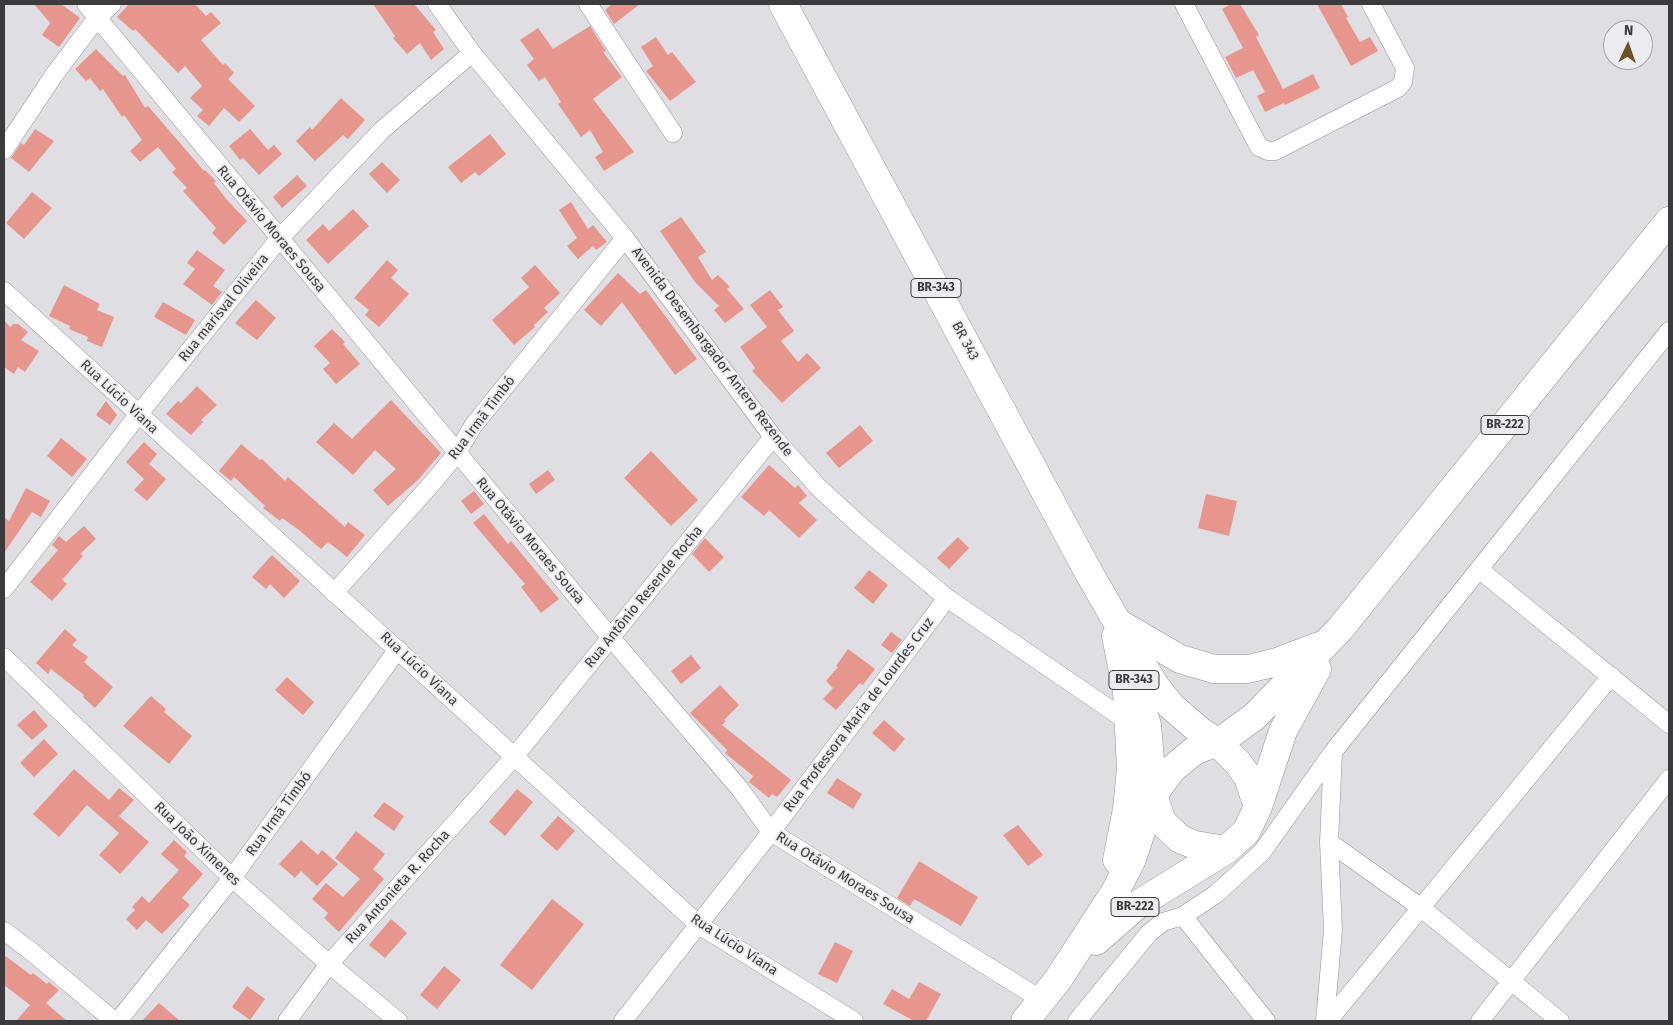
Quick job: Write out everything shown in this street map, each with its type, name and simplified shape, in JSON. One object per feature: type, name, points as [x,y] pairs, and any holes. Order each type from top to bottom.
[{"type":"main road","name":"BR 343","points":[[783,4],[1118,630]]},
{"type":"main road","name":"BR-222","points":[[1025,1021],[1049,990],[1106,906],[1132,859],[1153,794],[1171,770],[1183,759],[1216,741],[1222,740],[1254,717],[1334,635],[1669,221]]},
{"type":"main road","points":[[1118,630],[1180,659],[1214,668],[1248,668],[1276,662],[1334,635]]},
{"type":"main road","points":[[1106,906],[1127,809],[1131,769],[1130,723],[1118,630]]},
{"type":"main road","name":"BR-343","points":[[1118,630],[1171,706],[1200,731],[1216,741],[1238,762],[1248,777],[1258,807]]},
{"type":"main road","name":"BR-343","points":[[1118,630],[1138,690],[1147,725],[1153,794],[1162,822],[1180,839],[1195,845],[1226,850]]},
{"type":"main road","name":"BR-222","points":[[1049,990],[1110,926],[1137,904],[1226,850],[1246,832],[1258,807],[1283,731],[1334,635]]},
{"type":"street","name":"Rua Otávio Moraes Sousa","points":[[86,4],[457,453],[740,790],[771,832],[1049,990]]},
{"type":"street","points":[[4,150],[54,75],[97,18],[112,4]]},
{"type":"street","name":"Avenida Desembargador Antero Rezende","points":[[437,4],[472,53],[624,238],[773,437],[820,489],[865,530],[947,598],[1130,723]]},
{"type":"street","points":[[588,4],[673,133]]},
{"type":"street","points":[[1184,4],[1259,147],[1268,152],[1398,88],[1403,82],[1405,68],[1371,4]]},
{"type":"street","name":"Rua marisval Oliveira","points":[[4,589],[138,415],[280,239],[382,130],[472,53]]},
{"type":"street","name":"Rua Irmã Timbó","points":[[334,594],[436,480],[457,453],[473,426],[624,238]]},
{"type":"street","name":"Rua Lúcio Viana","points":[[4,291],[698,925],[854,1021]]},
{"type":"street","points":[[1077,1021],[1149,933],[1163,922],[1183,916],[1216,894],[1262,852],[1333,752],[1669,331]]},
{"type":"street","name":"Rua Antônio Resende Rocha","points":[[514,757],[773,437]]},
{"type":"street","points":[[1480,570],[1669,724]]},
{"type":"street","name":"Rua Professora Maria de Lourdes Cruz","points":[[623,1021],[771,832],[947,598]]},
{"type":"street","name":"Rua Irmã Timbó","points":[[116,1021],[232,878],[398,649]]},
{"type":"street","name":"Rua João Ximenes","points":[[4,657],[232,878],[329,964],[398,1021]]},
{"type":"street","points":[[1326,1021],[1611,676]]},
{"type":"street","points":[[1326,1021],[1333,930],[1329,842],[1333,752]]},
{"type":"street","name":"Rua Antonieta R. Rocha","points":[[287,1021],[329,964],[514,757]]},
{"type":"street","points":[[1480,1021],[1669,779]]},
{"type":"street","points":[[1329,842],[1420,907],[1560,1021]]},
{"type":"street","points":[[1183,916],[1266,1021]]},
{"type":"street","points":[[4,931],[116,1021]]},
{"type":"building","points":[[34,4],[61,4],[80,18],[59,47],[42,35],[50,23]]},
{"type":"building","points":[[129,4],[195,4],[206,16],[211,12],[221,23],[201,40],[223,65],[225,63],[234,73],[228,79],[255,106],[239,122],[224,108],[209,126],[197,116],[203,110],[190,98],[202,86],[185,66],[178,73],[135,29],[133,31],[117,17]]},
{"type":"building","points":[[373,4],[414,4],[436,30],[433,32],[444,49],[431,60],[420,43],[407,54],[393,38],[395,36]]},
{"type":"building","points":[[612,4],[640,4],[614,24],[605,10]]},
{"type":"building","points":[[1231,4],[1240,4],[1259,35],[1256,37],[1283,89],[1313,74],[1320,88],[1285,105],[1284,103],[1265,112],[1257,96],[1265,92],[1253,70],[1236,78],[1225,57],[1243,48],[1222,9]]},
{"type":"building","points":[[1317,4],[1341,4],[1348,17],[1346,18],[1360,42],[1370,37],[1378,51],[1351,66]]},
{"type":"building","points":[[590,26],[606,51],[603,52],[622,77],[593,99],[634,152],[604,171],[595,157],[603,152],[590,130],[581,137],[558,104],[561,102],[545,77],[539,81],[527,65],[534,59],[520,40],[538,28],[553,49]]},
{"type":"building","points":[[656,37],[668,55],[672,52],[696,82],[670,101],[646,71],[653,66],[641,47]]},
{"type":"building","points":[[96,49],[123,76],[125,75],[145,108],[148,106],[204,171],[216,181],[214,183],[227,200],[247,221],[224,245],[212,233],[216,228],[183,191],[187,188],[172,172],[176,169],[158,147],[140,162],[130,151],[142,140],[124,115],[122,117],[103,89],[100,91],[90,78],[86,81],[75,69]]},
{"type":"building","points":[[341,98],[365,120],[348,139],[343,135],[315,161],[296,141],[310,127],[312,130]]},
{"type":"building","points":[[35,129],[54,141],[29,172],[11,158],[21,143],[24,145]]},
{"type":"building","points":[[250,129],[268,150],[274,145],[282,154],[259,175],[243,158],[240,160],[229,146]]},
{"type":"building","points":[[490,134],[506,154],[479,176],[475,172],[461,183],[448,167]]},
{"type":"building","points":[[382,162],[400,180],[387,193],[369,174]]},
{"type":"building","points":[[297,175],[307,186],[282,208],[273,197]]},
{"type":"building","points":[[32,192],[52,208],[24,239],[6,223]]},
{"type":"building","points":[[571,202],[588,229],[593,225],[607,242],[596,250],[593,246],[578,259],[567,246],[577,238],[559,210]]},
{"type":"building","points":[[353,209],[369,226],[328,264],[306,240],[323,224],[329,231]]},
{"type":"building","points":[[681,217],[706,252],[698,257],[712,280],[718,275],[730,287],[727,289],[744,309],[725,323],[714,310],[719,306],[695,282],[660,231]]},
{"type":"building","points":[[197,250],[225,270],[213,286],[222,292],[212,305],[183,284],[195,269],[187,263]]},
{"type":"building","points":[[387,260],[398,270],[391,278],[409,294],[379,327],[365,315],[369,310],[354,298]]},
{"type":"building","points":[[535,265],[560,293],[544,308],[548,312],[534,325],[535,327],[514,345],[492,320],[529,287],[521,278]]},
{"type":"building","points":[[618,273],[640,294],[646,290],[697,359],[675,375],[622,302],[601,326],[584,310]]},
{"type":"building","points":[[64,285],[100,304],[97,310],[114,317],[102,347],[87,341],[88,337],[69,329],[70,326],[49,316]]},
{"type":"building","points":[[770,290],[783,307],[778,310],[794,331],[781,341],[798,362],[807,353],[821,368],[782,403],[752,371],[755,368],[740,347],[767,327],[750,305]]},
{"type":"building","points":[[256,300],[276,318],[257,340],[235,323]]},
{"type":"building","points":[[163,302],[195,320],[186,335],[154,317]]},
{"type":"building","points":[[4,320],[10,327],[13,324],[18,324],[28,332],[21,340],[39,351],[25,372],[18,367],[14,374],[4,367]]},
{"type":"building","points":[[332,329],[345,342],[343,344],[360,364],[336,384],[323,369],[330,363],[314,346]]},
{"type":"building","points":[[197,386],[217,405],[201,420],[203,422],[191,435],[166,414],[178,401],[181,403]]},
{"type":"building","points":[[391,400],[441,453],[418,480],[388,506],[373,490],[396,469],[375,450],[353,475],[316,442],[334,423],[352,439]]},
{"type":"building","points":[[106,401],[117,415],[110,425],[96,415]]},
{"type":"building","points":[[860,425],[873,441],[839,468],[826,453]]},
{"type":"building","points":[[61,438],[87,459],[72,477],[47,456]]},
{"type":"building","points":[[144,442],[157,454],[149,464],[166,479],[147,501],[134,490],[144,479],[126,462]]},
{"type":"building","points":[[241,444],[260,460],[262,459],[285,481],[288,477],[345,527],[348,522],[365,535],[347,557],[328,542],[321,549],[299,530],[282,518],[280,521],[263,508],[265,506],[234,477],[231,481],[219,471]]},
{"type":"building","points":[[651,451],[698,500],[671,526],[624,478]]},
{"type":"building","points":[[769,465],[795,488],[798,485],[807,496],[799,503],[817,520],[799,538],[769,510],[764,516],[741,497]]},
{"type":"building","points":[[548,470],[555,480],[536,494],[529,484]]},
{"type":"building","points":[[26,488],[50,501],[41,517],[32,512],[4,553],[4,517],[9,521]]},
{"type":"building","points":[[474,491],[484,504],[471,514],[461,501]]},
{"type":"building","points":[[1206,494],[1237,501],[1229,536],[1198,528]]},
{"type":"building","points":[[484,514],[508,544],[511,541],[559,599],[541,613],[521,587],[525,584],[473,523]]},
{"type":"building","points":[[84,526],[96,539],[80,554],[83,556],[62,580],[67,584],[52,601],[30,582],[58,550],[52,545],[59,536],[66,542]]},
{"type":"building","points":[[958,537],[969,548],[949,569],[937,558]]},
{"type":"building","points":[[705,538],[724,557],[709,572],[692,554]]},
{"type":"building","points":[[272,555],[300,581],[284,598],[270,584],[266,589],[252,577]]},
{"type":"building","points":[[869,570],[888,585],[873,604],[854,588]]},
{"type":"building","points":[[65,629],[77,640],[72,645],[88,657],[84,662],[113,687],[95,708],[83,697],[84,695],[51,669],[48,674],[36,663]]},
{"type":"building","points":[[891,632],[902,640],[892,653],[881,645]]},
{"type":"building","points":[[848,649],[875,669],[863,685],[860,683],[836,710],[823,699],[833,688],[826,681],[838,667],[836,666]]},
{"type":"building","points":[[691,655],[701,668],[681,684],[671,671]]},
{"type":"building","points":[[287,677],[314,702],[303,715],[275,690]]},
{"type":"building","points":[[720,685],[739,705],[724,720],[726,721],[722,725],[791,780],[777,797],[772,794],[769,798],[749,782],[753,776],[725,753],[727,750],[690,713]]},
{"type":"building","points":[[151,696],[166,709],[164,712],[192,736],[169,764],[123,726]]},
{"type":"building","points":[[34,710],[48,726],[32,740],[17,725]]},
{"type":"building","points":[[884,720],[905,739],[894,752],[872,733]]},
{"type":"building","points":[[44,739],[58,754],[34,777],[20,763]]},
{"type":"building","points":[[74,769],[109,800],[119,788],[134,800],[119,816],[149,842],[120,874],[99,855],[119,833],[87,805],[59,837],[33,814]]},
{"type":"building","points":[[837,778],[862,794],[853,809],[827,793]]},
{"type":"building","points":[[517,789],[533,802],[505,836],[489,822]]},
{"type":"building","points":[[384,802],[404,816],[394,831],[373,816]]},
{"type":"building","points":[[558,816],[575,831],[557,851],[540,836]]},
{"type":"building","points":[[1018,825],[1043,855],[1028,866],[1003,835]]},
{"type":"building","points":[[356,831],[385,854],[373,869],[384,879],[339,932],[324,918],[328,913],[312,899],[326,883],[343,897],[360,879],[335,858]]},
{"type":"building","points":[[174,840],[187,852],[184,856],[203,874],[182,898],[190,905],[162,934],[146,920],[137,930],[126,919],[135,910],[132,907],[142,896],[149,903],[179,870],[161,854]]},
{"type":"building","points":[[301,840],[318,855],[322,850],[338,864],[317,886],[301,871],[295,878],[279,864]]},
{"type":"building","points":[[919,861],[978,897],[961,926],[914,899],[910,906],[897,898]]},
{"type":"building","points":[[552,899],[584,924],[532,990],[500,965]]},
{"type":"building","points":[[391,919],[407,933],[385,958],[369,945]]},
{"type":"building","points":[[835,942],[853,951],[837,983],[818,974]]},
{"type":"building","points":[[4,955],[31,975],[33,973],[47,984],[49,982],[59,990],[46,1003],[67,1021],[16,1021],[30,1005],[4,985]]},
{"type":"building","points":[[444,966],[461,980],[437,1009],[420,995]]},
{"type":"building","points":[[919,982],[941,994],[926,1021],[914,1021],[883,1004],[892,989],[909,999]]},
{"type":"building","points":[[247,986],[265,999],[250,1020],[232,1007]]},
{"type":"building","points":[[159,1003],[180,1021],[142,1021]]}]
